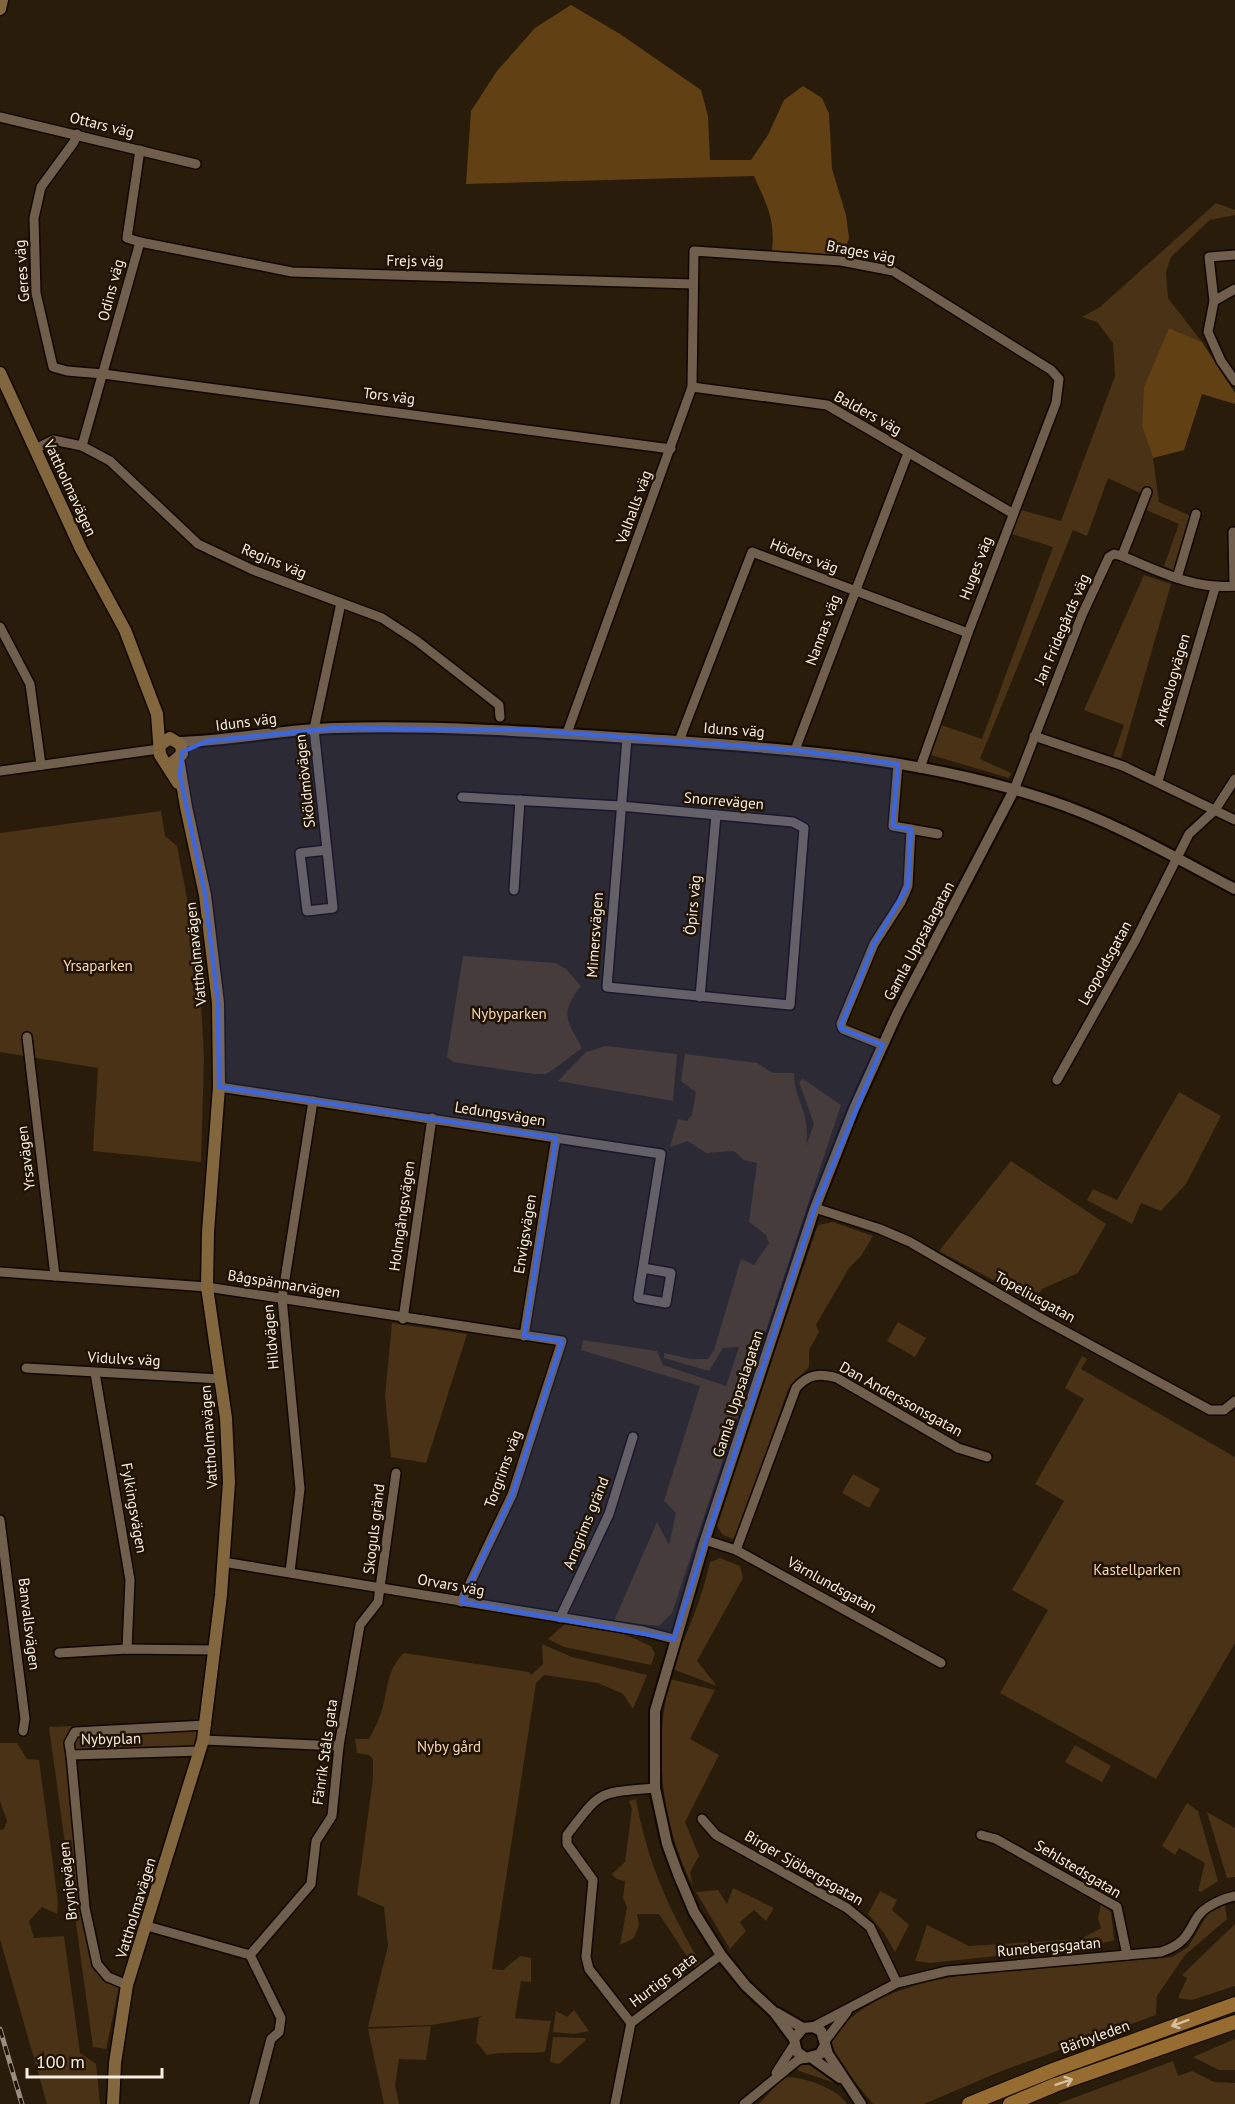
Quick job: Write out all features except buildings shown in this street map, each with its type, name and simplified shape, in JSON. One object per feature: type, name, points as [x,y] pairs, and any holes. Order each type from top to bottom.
[{"type":"main road","points":[[0,9],[2,0]]},
{"type":"main road","name":"Vattholmavägen","points":[[0,373],[81,549],[125,630],[157,714],[176,751],[183,795],[205,895],[218,1003],[219,1087],[208,1232],[207,1287],[226,1418],[229,1482],[215,1650],[202,1745],[128,1985],[115,2063],[113,2104]]},
{"type":"main road","name":"Vattholmavägen","points":[[157,714],[159,747]]},
{"type":"main road","points":[[167,739],[176,751],[160,755],[159,747],[167,739]]},
{"type":"main road","name":"Bärbyleden","points":[[969,2104],[1053,2070],[1235,2004]]},
{"type":"main road","name":"Bärbyleden","points":[[1010,2104],[1055,2085],[1235,2022]]},
{"type":"street","name":"Ottars väg","points":[[0,117],[196,164]]},
{"type":"street","name":"Geres väg","points":[[77,134],[41,187],[34,218],[36,293],[54,367],[67,371],[103,374]]},
{"type":"street","name":"Odins väg","points":[[82,446],[140,242],[127,238],[140,150]]},
{"type":"street","name":"Frejs väg","points":[[140,242],[292,272],[693,284]]},
{"type":"street","name":"Brages väg","points":[[693,284],[694,251],[841,261],[893,271],[1052,370],[1059,379]]},
{"type":"street","points":[[1235,255],[1209,257],[1214,301],[1209,332],[1221,361],[1235,381]]},
{"type":"street","name":"Valhalls väg","points":[[567,734],[692,387],[693,284]]},
{"type":"street","points":[[1214,301],[1235,289]]},
{"type":"street","name":"Tors väg","points":[[103,374],[671,449]]},
{"type":"street","name":"Huges väg","points":[[920,768],[1012,513],[1056,403],[1059,379]]},
{"type":"street","name":"Balders väg","points":[[692,387],[826,405],[1012,513]]},
{"type":"street","name":"Regins väg","points":[[35,449],[53,440],[82,446],[110,461],[198,544],[253,570],[382,618],[417,641],[499,705],[501,717]]},
{"type":"street","name":"Nannas väg","points":[[795,750],[853,592],[908,453]]},
{"type":"street","name":"Jan Fridegårds väg","points":[[1014,790],[1034,736],[1109,557],[1114,554],[1122,556],[1147,492]]},
{"type":"street","points":[[1177,578],[1196,514]]},
{"type":"street","points":[[1122,556],[1177,578],[1215,588],[1234,586],[1233,532]]},
{"type":"street","name":"Höders väg","points":[[679,741],[752,552],[853,592],[968,633]]},
{"type":"street","name":"Arkeologvägen","points":[[1158,781],[1215,588]]},
{"type":"street","name":"Sköldmövägen","points":[[327,850],[300,853],[307,911],[333,908],[327,850],[314,729],[341,603]]},
{"type":"street","points":[[0,627],[30,684],[41,765]]},
{"type":"street","name":"Iduns väg","points":[[176,751],[207,741],[314,729],[458,727],[795,750],[920,768],[1050,800],[1235,888]]},
{"type":"street","points":[[1034,736],[1123,766],[1235,820]]},
{"type":"street","name":"Mimersvägen","points":[[627,738],[607,987],[790,1005]]},
{"type":"street","points":[[0,771],[159,747]]},
{"type":"street","points":[[898,764],[893,826],[938,834]]},
{"type":"street","name":"Leopoldsgatan","points":[[1057,1080],[1135,941],[1189,834],[1215,810],[1235,779]]},
{"type":"street","name":"Gamla Uppsalagatan","points":[[794,2042],[774,2012],[746,1986],[721,1955],[694,1912],[678,1874],[667,1844],[655,1788],[655,1711],[674,1639],[705,1540],[815,1208],[883,1045],[928,951],[977,865],[1014,790]]},
{"type":"street","name":"Snorrevägen","points":[[462,797],[620,806],[793,822],[804,828],[790,1005]]},
{"type":"street","points":[[514,890],[520,800]]},
{"type":"street","name":"Öpirs väg","points":[[700,997],[716,815]]},
{"type":"street","points":[[883,1045],[843,1029],[841,1024],[874,944],[901,902],[908,886],[911,829]]},
{"type":"street","name":"Yrsavägen","points":[[27,1037],[55,1276]]},
{"type":"street","name":"Ledungsvägen","points":[[219,1087],[661,1154],[638,1298],[666,1303],[671,1273],[643,1268]]},
{"type":"street","name":"Hildvägen","points":[[290,1572],[300,1489],[282,1298],[313,1101]]},
{"type":"street","name":"Holmgångsvägen","points":[[403,1319],[432,1118]]},
{"type":"street","name":"Envigsvägen","points":[[524,1336],[556,1137]]},
{"type":"street","name":"Topeliusgatan","points":[[815,1208],[880,1229],[910,1242],[1037,1316],[1210,1410],[1224,1410],[1235,1401]]},
{"type":"street","name":"Bågspännarvägen","points":[[0,1272],[207,1287],[403,1319],[562,1341]]},
{"type":"street","name":"Torgrims väg","points":[[461,1602],[512,1495],[562,1341]]},
{"type":"street","name":"Vidulvs väg","points":[[26,1368],[220,1379]]},
{"type":"street","name":"Fylkingsvägen","points":[[95,1373],[130,1580],[127,1649]]},
{"type":"street","name":"Dan Anderssonsgatan","points":[[736,1550],[796,1388],[803,1380],[814,1375],[837,1378],[958,1448],[987,1457]]},
{"type":"street","name":"Arngrims gränd","points":[[560,1618],[609,1514],[633,1437]]},
{"type":"street","name":"Skoguls gränd","points":[[381,1588],[396,1473]]},
{"type":"street","name":"Banvallsvägen","points":[[0,1520],[25,1719],[23,1731]]},
{"type":"street","name":"Värnlundsgatan","points":[[705,1540],[736,1550],[941,1663]]},
{"type":"street","name":"Orvars väg","points":[[223,1562],[643,1631],[674,1639]]},
{"type":"street","name":"Fänrik Ståls gata","points":[[250,1955],[311,1884],[316,1841],[332,1816],[339,1746],[360,1625],[378,1602],[381,1588]]},
{"type":"street","points":[[59,1653],[127,1649],[215,1650]]},
{"type":"street","name":"Nybyplan","points":[[206,1725],[75,1732],[69,1743],[71,1755],[202,1745],[339,1746]]},
{"type":"street","name":"Brynjevägen","points":[[71,1755],[85,1908],[97,1964],[108,1977],[128,1985]]},
{"type":"street","points":[[631,2023],[589,1969],[586,1957],[593,1881],[567,1844],[567,1835],[594,1800],[606,1792],[655,1788]]},
{"type":"street","name":"Birger Sjöbergsgatan","points":[[702,1819],[716,1835],[847,1908],[870,1927],[897,1983]]},
{"type":"street","name":"Sehlstedsgatan","points":[[981,1835],[996,1839],[1117,1907],[1126,1955]]},
{"type":"street","name":"Runebergsgatan","points":[[808,2027],[897,1983],[947,1971],[1161,1952],[1178,1947],[1206,1908],[1235,1896]]},
{"type":"street","points":[[147,1926],[250,1955],[281,2018],[279,2032],[271,2039],[254,2104]]},
{"type":"street","name":"Hurtigs gata","points":[[615,2104],[631,2023],[721,1955]]},
{"type":"street","name":"Runebergsgatan","points":[[825,2043],[850,2008]]},
{"type":"street","name":"Gamla Uppsalagatan","points":[[774,2012],[808,2027]]},
{"type":"street","points":[[770,2082],[794,2042],[808,2027],[821,2031],[843,2080],[861,2104]]},
{"type":"street","points":[[794,2042],[797,2052],[843,2080]]},
{"type":"street","points":[[744,2104],[798,2060],[820,2054],[825,2043]]},
{"type":"highlighted area","points":[[335,728],[528,730],[795,750],[898,764],[893,826],[911,829],[908,886],[874,944],[840,1028],[883,1045],[815,1208],[674,1639],[461,1602],[512,1495],[562,1341],[524,1336],[556,1138],[219,1087],[218,1003],[205,895],[180,776],[182,752],[207,741]]},
{"type":"green space","points":[[1216,203],[1235,210],[1235,215],[1210,220],[1171,257],[1166,272],[1168,298],[1202,342],[1169,328],[1142,426],[1153,458],[1159,502],[1191,516],[1175,571],[1164,566],[1179,524],[1144,509],[1152,490],[1147,486],[1142,494],[1108,478],[1087,536],[1073,530],[980,759],[1011,773],[1009,778],[931,755],[941,725],[982,739],[1053,547],[1012,534],[1021,510],[1061,521],[1115,376],[1113,343],[1097,322],[1082,317],[1100,307]]},
{"type":"green space","points":[[1144,575],[1171,584],[1121,758],[1113,757],[1124,725],[1084,710]]},
{"type":"green space","name":"Yrsaparken","points":[[161,811],[165,836],[177,846],[187,898],[201,1004],[204,1057],[201,1162],[93,1151],[98,1068],[0,1052],[0,833]]},
{"type":"green space","name":"Nybyparken","points":[[463,956],[555,963],[566,969],[581,986],[570,1003],[568,1017],[572,1031],[582,1048],[546,1074],[453,1062],[447,1057]]},
{"type":"green space","points":[[606,1046],[677,1054],[673,1101],[558,1081],[586,1052]]},
{"type":"green space","points":[[685,1054],[757,1063],[773,1073],[794,1073],[797,1093],[805,1116],[806,1146],[814,1124],[799,1082],[803,1079],[841,1105],[672,1613],[659,1626],[614,1621],[657,1522],[669,1545],[676,1513],[664,1501],[700,1386],[581,1350],[583,1340],[657,1351],[663,1365],[726,1386],[739,1347],[723,1348],[709,1371],[664,1358],[664,1353],[691,1359],[708,1359],[714,1350],[741,1259],[754,1265],[769,1243],[766,1235],[749,1222],[757,1163],[744,1160],[734,1151],[706,1153],[688,1141],[670,1147],[678,1119],[687,1121],[692,1115],[696,1092],[681,1081]]},
{"type":"green space","points":[[1179,1092],[1221,1116],[1186,1184],[1161,1211],[1141,1203],[1132,1224],[1087,1200],[1093,1189],[1117,1200]]},
{"type":"green space","points":[[1011,1161],[1106,1224],[1078,1273],[1042,1289],[1034,1302],[939,1251]]},
{"type":"green space","points":[[833,1222],[873,1236],[861,1256],[849,1268],[816,1325],[819,1332],[809,1350],[809,1367],[788,1389],[738,1534],[732,1539],[722,1534],[716,1524],[719,1512],[816,1230],[819,1225]]},
{"type":"green space","points":[[898,1322],[926,1338],[915,1357],[887,1341]]},
{"type":"green space","points":[[392,1323],[467,1334],[426,1463],[391,1457],[385,1396]]},
{"type":"green space","name":"Kastellparken","points":[[1082,1356],[1087,1359],[1081,1369],[1235,1457],[1235,1643],[1156,1779],[1000,1693],[1048,1610],[1012,1590],[1064,1501],[1035,1484],[1084,1399],[1065,1388]]},
{"type":"green space","points":[[853,1474],[880,1489],[869,1508],[842,1493]]},
{"type":"green space","points":[[720,1558],[740,1566],[743,1578],[697,1661],[717,1686],[670,1668],[693,1616],[710,1562]]},
{"type":"green space","points":[[565,1624],[624,1634],[651,1646],[655,1654],[651,1665],[564,1647],[548,1639]]},
{"type":"green space","name":"Nyby gård","points":[[542,1644],[572,1657],[647,1675],[633,1709],[623,1694],[598,1683],[544,1675],[536,1683],[492,1969],[503,1970],[520,1956],[531,1958],[531,1982],[521,1981],[515,2018],[551,2021],[545,2052],[487,2055],[476,2042],[479,2018],[483,2016],[432,2025],[368,2027],[388,1946],[384,1907],[357,1895],[373,1779],[373,1759],[369,1755],[357,1753],[355,1739],[369,1739],[381,1713],[391,1673],[404,1653],[529,1672],[531,1675],[543,1664]]},
{"type":"green space","points":[[670,1679],[715,1690],[690,1739],[719,1755],[685,1822],[699,1856],[690,1872],[693,1887],[674,1838],[663,1785],[662,1732]]},
{"type":"green space","points":[[206,1725],[200,1751],[71,1755],[97,1963],[120,1982],[106,2049],[93,2047],[49,1727],[74,1726],[76,1732]]},
{"type":"green space","points":[[0,1743],[17,1743],[27,1759],[39,1760],[58,1902],[57,1914],[42,1907],[29,1921],[34,1938],[64,1936],[80,2053],[96,2064],[100,2104],[47,2104],[0,1939],[0,1830],[4,1829],[7,1821],[0,1801]]},
{"type":"green space","points":[[1075,1745],[1111,1766],[1102,1782],[1065,1762]]},
{"type":"green space","points":[[636,1799],[653,1865],[669,1905],[701,1964],[696,1970],[659,1914],[637,1914],[639,1925],[634,1938],[620,1945],[627,1907],[623,1898],[625,1881],[616,1879],[612,1874],[625,1862],[632,1809],[629,1801]]},
{"type":"green space","points":[[1187,1803],[1198,1811],[1218,1881],[1201,1892],[1198,1891],[1205,1863],[1179,1848],[1175,1855],[1162,1846]]},
{"type":"green space","points":[[1207,1812],[1235,1828],[1235,1877],[1227,1878]]},
{"type":"green space","points":[[733,1888],[774,1908],[766,1921],[754,1910],[740,1922],[746,1931],[730,1949],[696,1892],[718,1890],[727,1904]]},
{"type":"green space","points":[[880,1891],[897,1900],[892,1910],[909,1925],[895,1952],[884,1933],[868,1914]]},
{"type":"green space","points":[[1101,1904],[1111,1912],[1114,1940],[1093,1946],[930,1963],[915,1961],[927,1925],[969,1946],[1081,1939],[1101,1928],[1098,1918]]},
{"type":"green space","points":[[1225,1904],[1227,1919],[1185,1955],[1157,1996],[1156,2015],[1004,2070],[924,2104],[873,2104],[835,2058],[829,2041],[849,2019],[873,2003],[900,1991],[929,1982],[990,1972],[1172,1957],[1188,1947],[1210,1910]]},
{"type":"green space","points":[[1235,1924],[1235,1986],[1192,2000],[1178,1998],[1187,1978],[1182,1975]]},
{"type":"green space","points":[[574,2010],[589,2031],[574,2034],[553,2032],[556,2011],[567,2017]]},
{"type":"green space","points":[[431,2026],[426,2060],[399,2059],[395,2085],[399,2104],[384,2104],[368,2029]]},
{"type":"green space","points":[[553,2037],[585,2038],[586,2040],[559,2064],[550,2062]]},
{"type":"green space","points":[[1235,2039],[1235,2070],[1219,2070],[1193,2057]]},
{"type":"green space","points":[[1173,2061],[1178,2076],[1192,2071],[1214,2082],[1235,2083],[1235,2104],[1057,2104]]},
{"type":"green space","points":[[803,2063],[820,2067],[835,2083],[799,2071],[795,2067]]},
{"type":"green space","points":[[784,2077],[818,2084],[835,2093],[847,2104],[759,2104]]},
{"type":"shaded area","points":[[571,5],[620,34],[701,90],[708,116],[710,160],[751,160],[768,135],[784,100],[803,86],[822,98],[829,114],[832,169],[846,215],[849,238],[841,261],[771,256],[773,234],[770,214],[754,176],[466,184],[471,111],[497,71],[535,28]]},
{"type":"shaded area","points":[[1169,328],[1202,342],[1235,393],[1235,404],[1202,394],[1184,450],[1153,458],[1142,426],[1144,387]]},
{"type":"railway","points":[[0,2029],[22,2104]]}]
